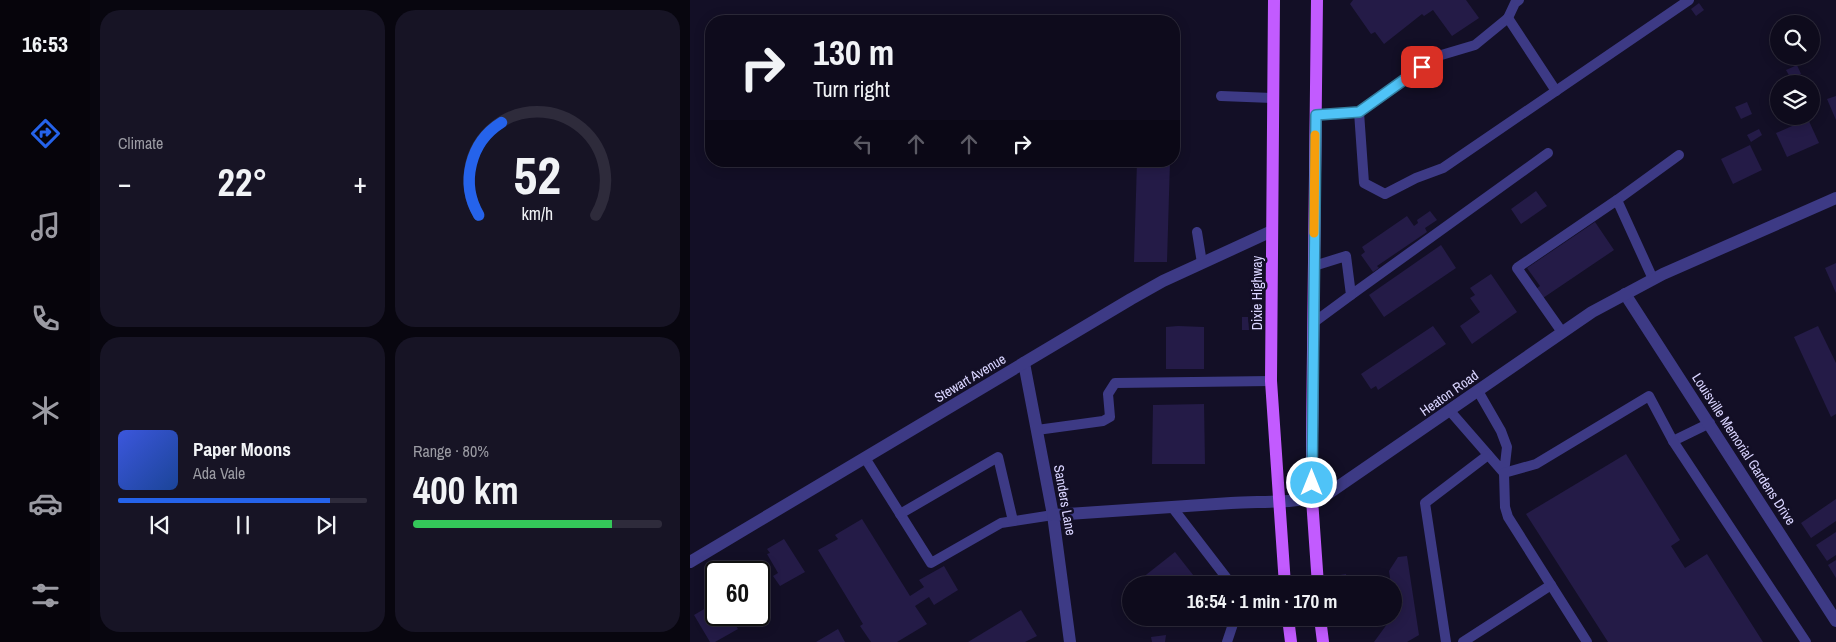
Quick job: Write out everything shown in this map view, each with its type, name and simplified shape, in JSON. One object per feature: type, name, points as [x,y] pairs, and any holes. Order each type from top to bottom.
[{"type":"main road","name":"Dixie Highway","points":[[1274,0],[1271,381],[1274,441],[1281,502],[1285,576]]},
{"type":"main road","points":[[1317,0],[1312,498],[1317,576]]},
{"type":"main road","points":[[1289,626],[1291,642]]},
{"type":"main road","points":[[1321,626],[1323,642]]},
{"type":"street","name":"Heaton Road","points":[[1053,515],[1281,502],[1312,498],[1329,493],[1592,312],[1653,279],[1836,198]]},
{"type":"street","name":"Stewart Avenue","points":[[690,562],[1163,281],[1272,231]]},
{"type":"street","name":"Louisville Memorial Gardens Drive","points":[[1625,294],[1836,621]]},
{"type":"street","name":"Sanders Lane","points":[[1024,363],[1053,515],[1070,642]]},
{"type":"lane","points":[[1316,115],[1359,112],[1438,56],[1475,45],[1508,18],[1515,3],[1519,0]]},
{"type":"lane","points":[[1359,112],[1364,183],[1385,194],[1416,178],[1443,168],[1689,0]]},
{"type":"lane","points":[[1508,18],[1556,91]]},
{"type":"lane","points":[[1220,96],[1273,98]]},
{"type":"lane","points":[[1313,323],[1548,152]]},
{"type":"lane","points":[[1562,332],[1517,268],[1679,155]]},
{"type":"lane","points":[[1617,200],[1653,279]]},
{"type":"lane","points":[[1197,232],[1202,263]]},
{"type":"lane","points":[[1314,266],[1346,256],[1351,295]]},
{"type":"lane","points":[[1037,430],[1103,421],[1110,417],[1108,394],[1115,383],[1271,381]]},
{"type":"lane","points":[[1478,391],[1501,431],[1507,447],[1504,474],[1505,507],[1508,517],[1587,642]]},
{"type":"lane","points":[[1504,474],[1536,464],[1649,396],[1673,441],[1806,642]]},
{"type":"lane","points":[[1450,411],[1504,474]]},
{"type":"lane","points":[[1673,441],[1710,423]]},
{"type":"lane","points":[[1446,642],[1425,503],[1488,455]]},
{"type":"lane","points":[[900,514],[998,457],[1013,521]]},
{"type":"lane","points":[[865,458],[931,563],[1001,523],[1053,515]]},
{"type":"lane","points":[[1172,507],[1225,576]]},
{"type":"lane","points":[[1463,642],[1551,585]]},
{"type":"lane","points":[[1227,642],[1233,626]]},
{"type":"building","points":[[1353,0],[1466,0],[1479,18],[1452,36],[1433,10],[1424,16],[1422,14],[1384,44],[1375,32],[1371,34],[1350,4]]},
{"type":"building","points":[[1699,3],[1704,10],[1696,16],[1691,9]]},
{"type":"building","points":[[1797,65],[1801,74],[1789,75],[1786,70]]},
{"type":"building","points":[[1836,96],[1836,120],[1827,99]]},
{"type":"building","points":[[1747,102],[1752,114],[1741,119],[1735,107]]},
{"type":"building","points":[[1794,125],[1811,125],[1819,143],[1787,157],[1776,133]]},
{"type":"building","points":[[1759,129],[1762,135],[1751,142],[1747,135]]},
{"type":"building","points":[[1750,145],[1762,170],[1733,184],[1721,159]]},
{"type":"building","points":[[1137,167],[1170,167],[1167,262],[1134,262]]},
{"type":"building","points":[[1536,191],[1547,206],[1521,224],[1511,209]]},
{"type":"building","points":[[1430,211],[1437,220],[1425,228],[1427,232],[1377,266],[1379,268],[1373,272],[1361,255],[1365,252],[1362,247],[1407,216],[1414,226],[1418,223],[1417,220]]},
{"type":"building","points":[[1595,222],[1614,250],[1543,298],[1536,289],[1540,286],[1527,268]]},
{"type":"building","points":[[1441,245],[1456,268],[1384,317],[1369,295]]},
{"type":"building","points":[[1836,263],[1836,293],[1825,268]]},
{"type":"building","points":[[1491,274],[1517,312],[1472,344],[1460,326],[1480,312],[1470,298],[1475,295],[1470,288]]},
{"type":"building","points":[[1242,317],[1248,317],[1249,330],[1242,330]]},
{"type":"building","points":[[1433,326],[1446,344],[1378,390],[1376,386],[1371,389],[1361,374]]},
{"type":"building","points":[[1818,326],[1836,363],[1836,414],[1831,417],[1794,337]]},
{"type":"building","points":[[1166,327],[1204,327],[1204,369],[1166,369]]},
{"type":"building","points":[[1204,404],[1205,464],[1152,464],[1153,405]]},
{"type":"building","points":[[1626,454],[1680,540],[1671,546],[1685,568],[1707,554],[1763,642],[1608,642],[1526,514]]},
{"type":"building","points":[[1836,499],[1836,521],[1811,538],[1801,523]]},
{"type":"building","points":[[862,519],[910,596],[924,587],[919,580],[944,566],[958,590],[934,605],[929,597],[915,606],[927,624],[897,642],[871,642],[860,626],[863,624],[818,550],[838,539],[835,535]]},
{"type":"building","points":[[1836,532],[1836,555],[1827,561],[1816,545]]},
{"type":"building","points":[[784,539],[805,572],[780,586],[773,576],[778,573],[767,554],[770,553],[767,549]]},
{"type":"building","points":[[1175,552],[1194,576],[1145,576]]},
{"type":"building","points":[[1407,556],[1419,635],[1407,642],[1374,642],[1386,626],[1402,626],[1402,576],[1390,576],[1389,571],[1398,557]]},
{"type":"building","points":[[1836,560],[1836,578],[1828,565]]},
{"type":"building","points":[[705,608],[705,626],[736,626],[738,629],[715,642],[710,642],[694,615]]},
{"type":"building","points":[[1021,610],[1037,636],[1025,642],[968,642]]},
{"type":"building","points":[[838,629],[845,642],[816,642]]},
{"type":"building","points":[[1166,635],[1165,642],[1152,642],[1151,637]]},
{"type":"slow traffic","points":[[1314,233],[1315,135]]},
{"type":"route","points":[[1312,483],[1316,115],[1359,112],[1422,67]]}]
